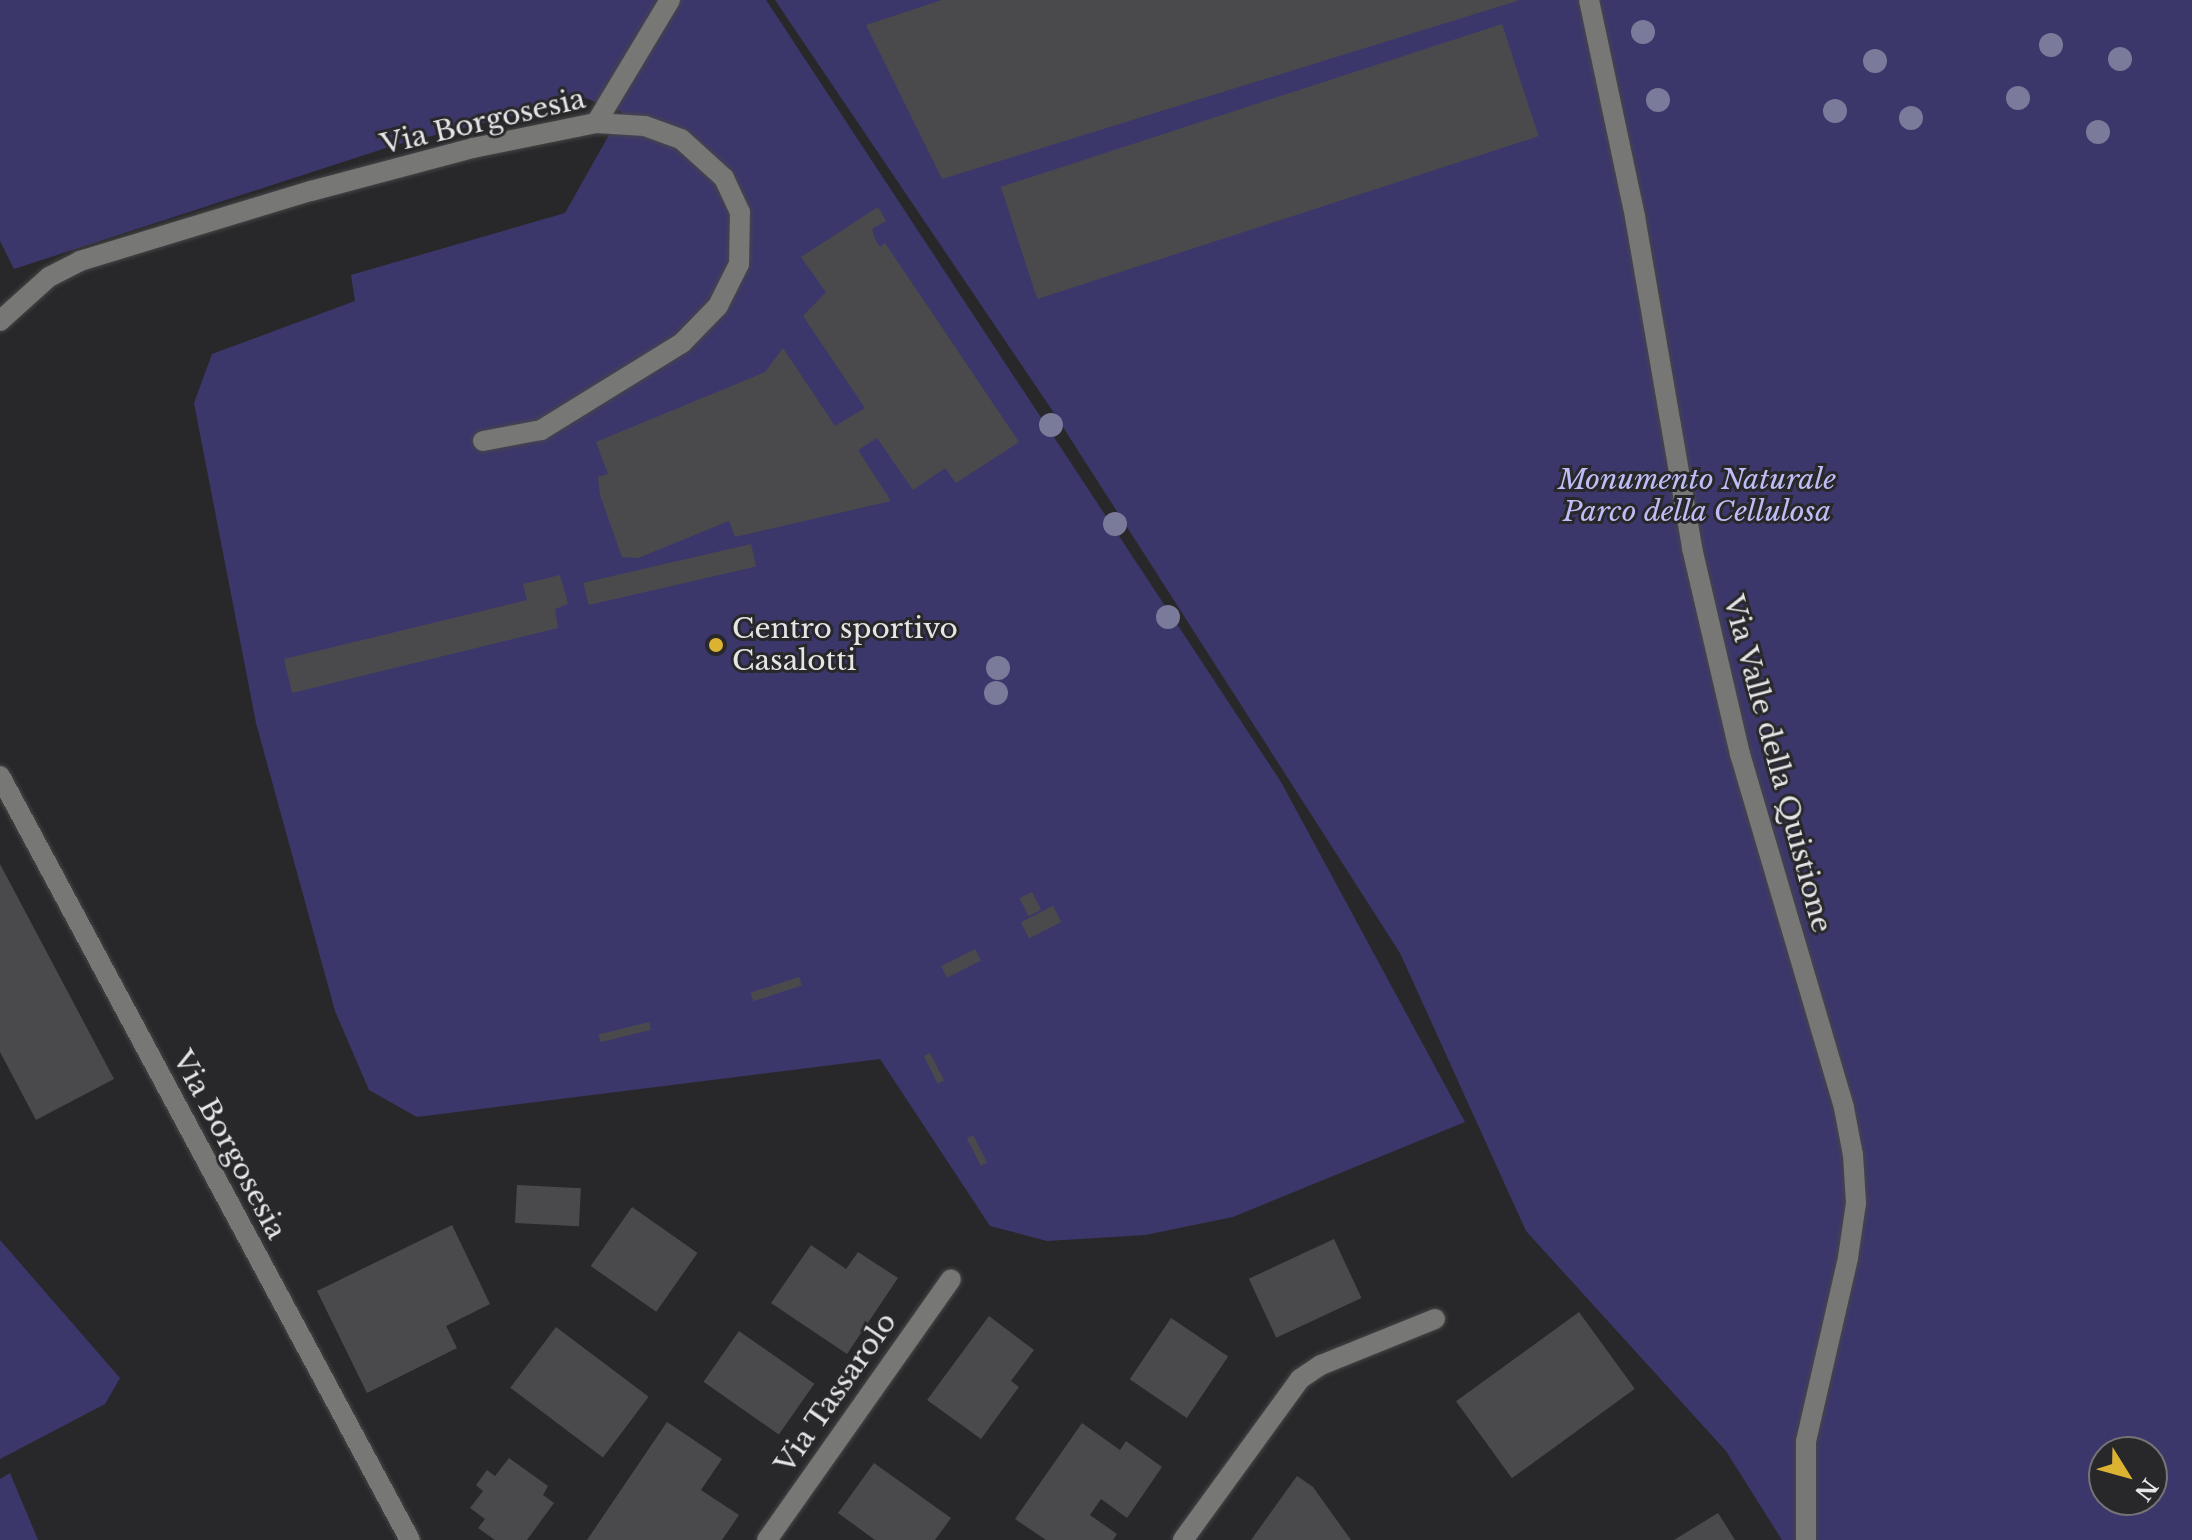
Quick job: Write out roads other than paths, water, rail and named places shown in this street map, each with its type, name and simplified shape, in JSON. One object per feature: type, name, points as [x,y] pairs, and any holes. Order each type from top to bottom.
[{"type":"street","points":[[596,123],[670,0]]},
{"type":"street","name":"Via Valle della Quistione","points":[[1589,0],[1635,217],[1692,548],[1740,754],[1844,1108],[1853,1155],[1856,1203],[1848,1258],[1806,1441],[1806,1540]]},
{"type":"street","name":"Via Borgosesia","points":[[0,321],[49,277],[80,261],[370,175],[596,123],[656,129],[681,139],[711,164],[736,194],[740,212],[743,244],[735,277],[707,320],[642,370],[541,430],[483,441]]},
{"type":"street","name":"Via Borgosesia","points":[[0,776],[410,1540]]},
{"type":"street","name":"Via Tassarolo","points":[[767,1540],[951,1279]]},
{"type":"street","points":[[1183,1540],[1300,1379],[1321,1365],[1435,1319]]},
{"type":"place","name":"Centro sportivo Casalotti","points":[[716,645]]},
{"type":"park label","name":"Monumento Naturale Parco della Cellulosa","points":[[1697,496]]}]
